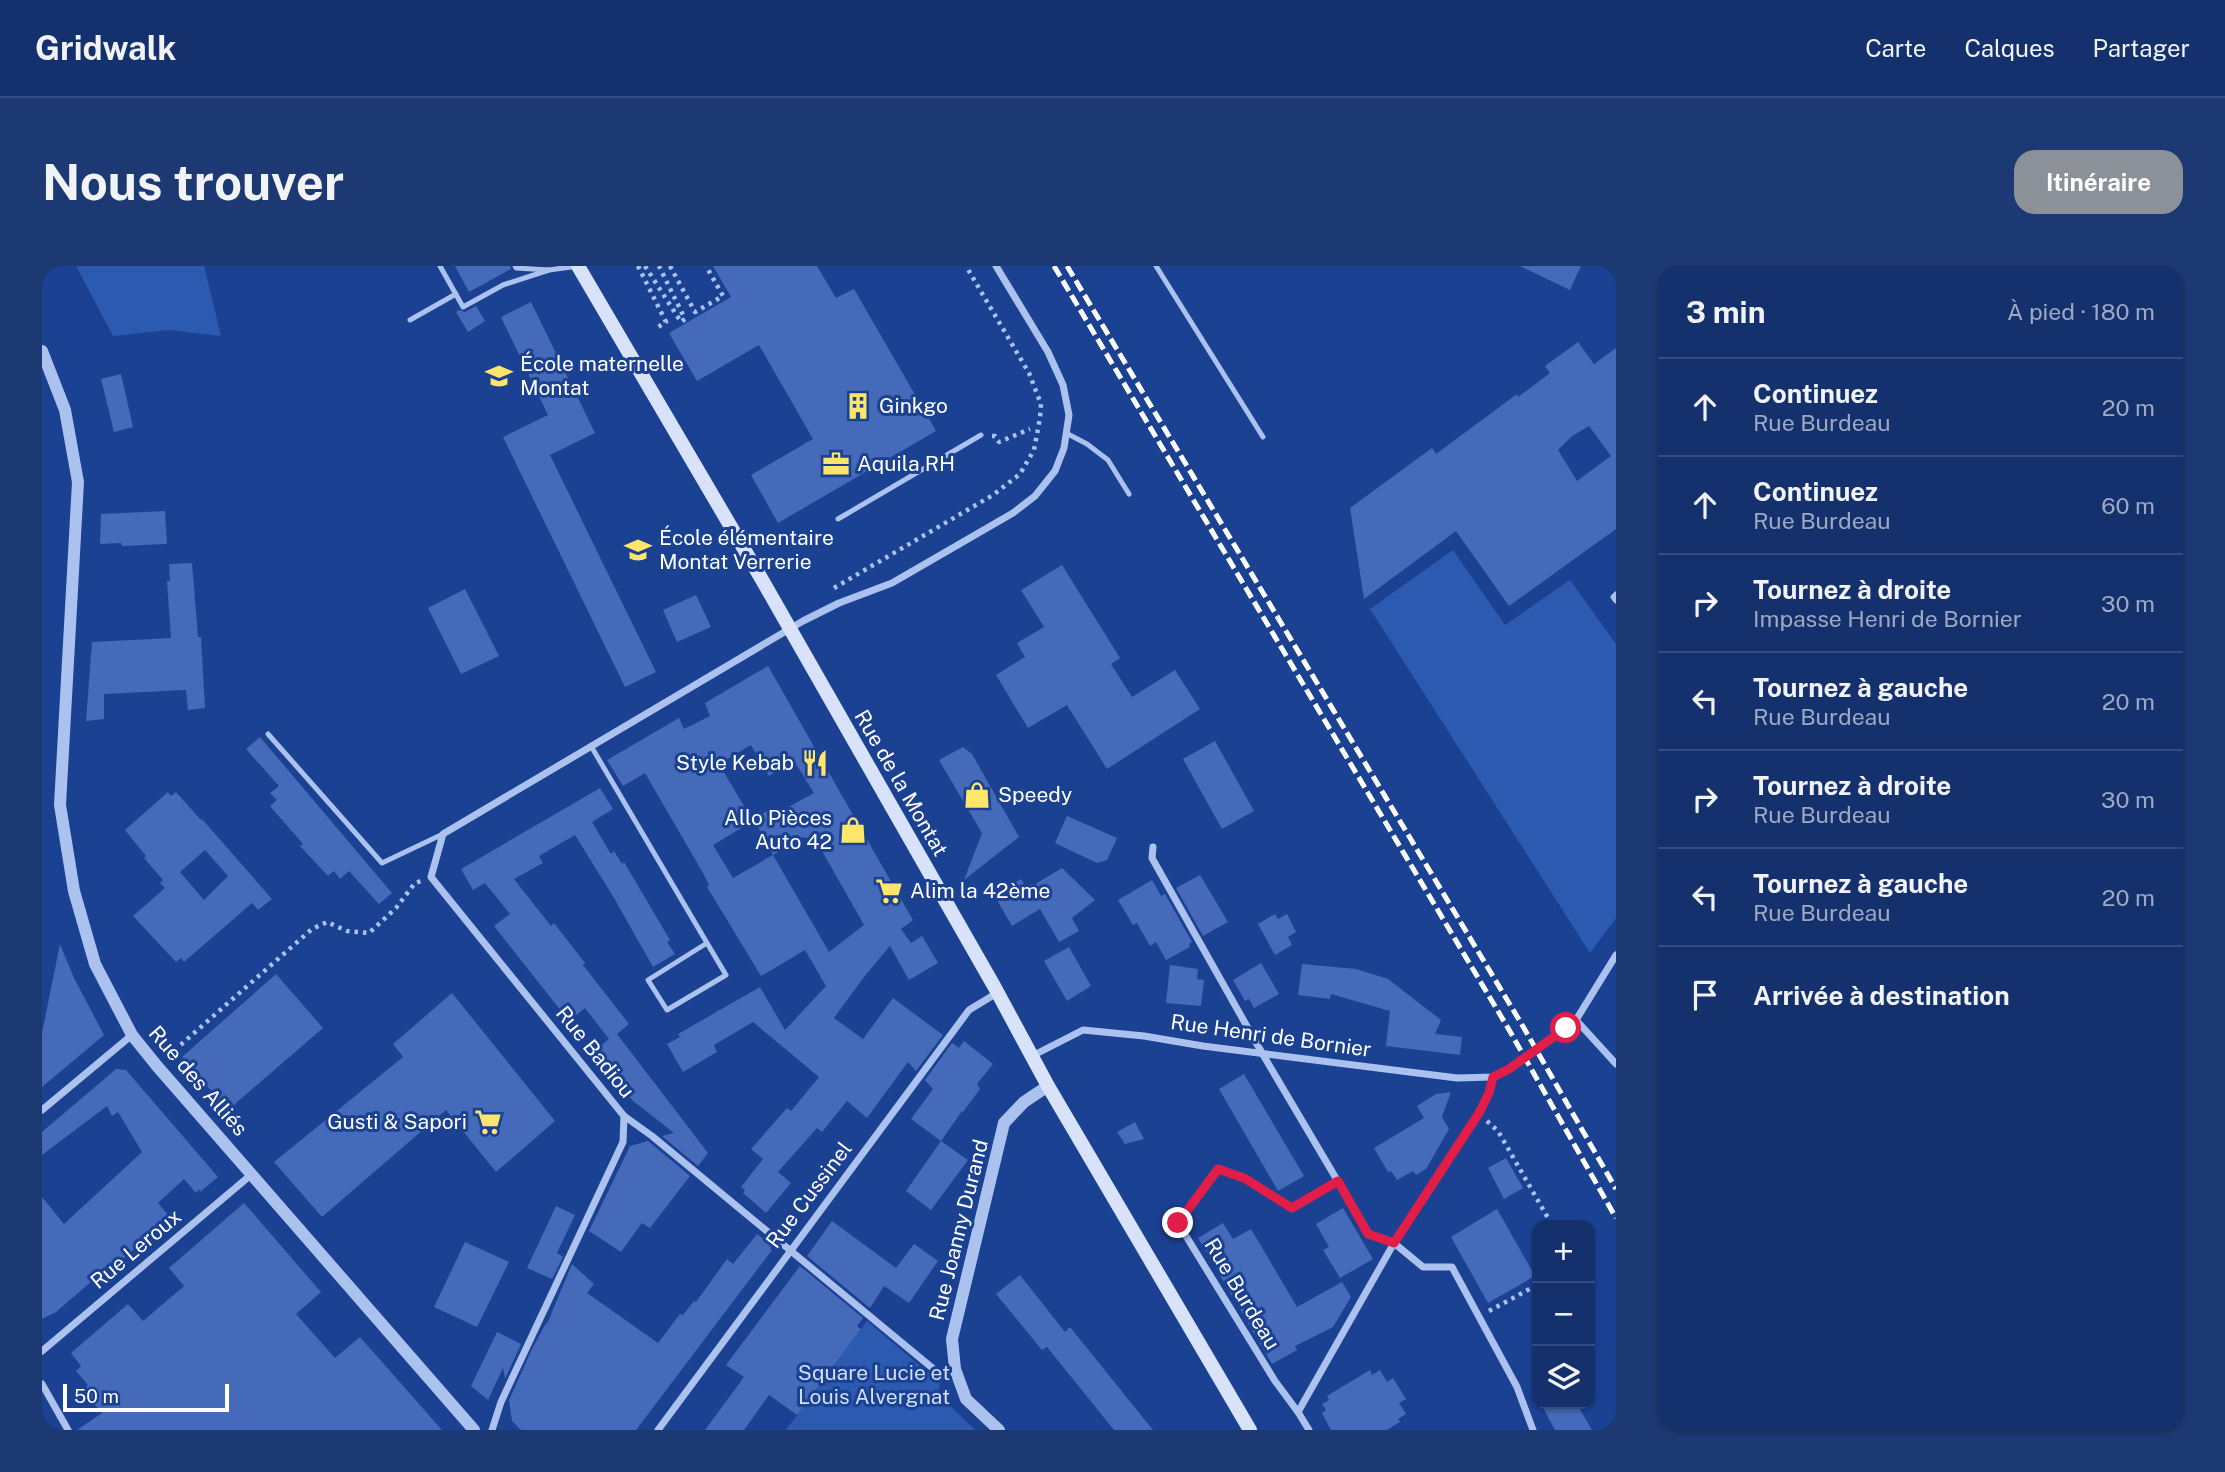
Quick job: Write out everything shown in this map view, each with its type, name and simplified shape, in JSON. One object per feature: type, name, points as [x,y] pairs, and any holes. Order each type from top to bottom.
[{"type":"main road","name":"Rue de la Montat","points":[[578,266],[790,629],[998,993],[1048,1086],[1250,1430]]},
{"type":"street","points":[[430,877],[443,834],[790,629],[839,603],[892,583],[1013,513],[1035,496],[1055,471],[1063,448],[1069,415],[1063,385],[1048,352],[996,266]]},
{"type":"street","name":"Rue des Alliés","points":[[42,351],[65,410],[78,482],[60,805],[74,891],[95,964],[132,1035],[157,1066],[474,1430]]},
{"type":"street","points":[[1153,847],[1152,858],[1368,1234],[1394,1243],[1423,1267],[1452,1266],[1517,1387],[1533,1430]]},
{"type":"street","name":"Rue Badiou","points":[[430,877],[624,1116],[623,1142],[501,1402],[492,1430]]},
{"type":"street","points":[[1616,956],[1576,1020],[1616,1064]]},
{"type":"street","name":"Rue Cussinel","points":[[658,1430],[969,1010],[998,993]]},
{"type":"street","name":"Rue Henri de Bornier","points":[[1032,1056],[1083,1030],[1144,1035],[1203,1046],[1457,1078],[1493,1077],[1509,1069],[1576,1020]]},
{"type":"street","points":[[42,1110],[132,1035]]},
{"type":"street","points":[[1298,1412],[1394,1243],[1479,1113],[1493,1077]]},
{"type":"street","name":"Rue Joanny Durand","points":[[999,1430],[966,1399],[955,1369],[952,1339],[1004,1123],[1024,1102],[1048,1086]]},
{"type":"street","points":[[624,1116],[652,1136],[936,1371],[955,1369]]},
{"type":"street","name":"Rue Burdeau","points":[[1309,1430],[1275,1381],[1178,1223],[1218,1169],[1244,1178],[1292,1208],[1338,1181]]},
{"type":"street","name":"Rue Leroux","points":[[42,1351],[253,1174]]},
{"type":"street","points":[[42,1384],[68,1430]]},
{"type":"lane","points":[[440,266],[463,307],[503,285],[550,270],[578,266]]},
{"type":"lane","points":[[515,266],[550,270]]},
{"type":"lane","points":[[1156,266],[1263,437]]},
{"type":"lane","points":[[410,320],[456,294]]},
{"type":"lane","points":[[1066,433],[1087,444],[1108,460],[1129,494]]},
{"type":"lane","points":[[838,519],[981,435]]},
{"type":"lane","points":[[1616,594],[1613,597],[1616,601]]},
{"type":"lane","points":[[268,734],[382,863],[443,834]]},
{"type":"lane","points":[[591,746],[726,975],[667,1010],[648,980],[707,943]]},
{"type":"path","points":[[639,266],[666,322],[655,329]]},
{"type":"path","points":[[645,266],[681,322],[685,319],[659,266]]},
{"type":"path","points":[[670,266],[695,312],[723,296],[706,267]]},
{"type":"path","points":[[981,435],[995,436],[999,442],[1030,429]]},
{"type":"path","points":[[157,1066],[312,929],[327,922],[346,931],[369,933],[396,908],[415,883],[430,877]]},
{"type":"path","points":[[1479,1113],[1498,1131],[1549,1220]]},
{"type":"path","points":[[1479,1317],[1532,1288]]},
{"type":"green space","points":[[76,266],[204,266],[221,336],[169,330],[113,336]]},
{"type":"green space","points":[[1453,550],[1505,625],[1570,580],[1616,644],[1616,918],[1590,953],[1370,609]]},
{"type":"green space","name":"Square Lucie et Louis Alvergnat","points":[[867,1321],[940,1383],[938,1394],[975,1430],[786,1430]]},
{"type":"building","points":[[455,266],[510,266],[511,269],[469,292]]},
{"type":"building","name":"Ginkgo","points":[[713,266],[817,266],[836,298],[854,289],[936,431],[778,523],[751,475],[813,439],[759,345],[697,381],[669,333],[731,297]]},
{"type":"building","points":[[1520,266],[1581,266],[1570,290]]},
{"type":"building","points":[[531,302],[595,433],[550,455],[656,672],[625,687],[503,437],[548,415],[501,317]]},
{"type":"building","points":[[476,306],[485,321],[468,332],[456,312],[465,312]]},
{"type":"building","points":[[1578,342],[1594,364],[1616,348],[1616,529],[1509,606],[1456,531],[1364,599],[1350,508],[1432,448],[1436,454],[1517,394],[1518,397],[1550,373],[1545,366]],"holes":[[[1589,426],[1611,456],[1577,481],[1558,450],[1572,436]]]},
{"type":"building","points":[[121,374],[133,427],[114,432],[101,379]]},
{"type":"building","points":[[165,511],[167,544],[100,544],[101,514]]},
{"type":"building","points":[[192,563],[198,637],[201,637],[205,708],[188,710],[186,690],[104,694],[104,719],[86,721],[92,642],[171,638],[167,581],[170,581],[169,564]]},
{"type":"building","points":[[1062,565],[1120,658],[1111,664],[1132,697],[1175,670],[1200,709],[1107,769],[1067,705],[1028,728],[996,675],[1025,657],[1017,643],[1044,627],[1021,590]]},
{"type":"building","points":[[465,589],[499,656],[461,674],[428,608]]},
{"type":"building","points":[[696,595],[711,627],[677,642],[663,610]]},
{"type":"building","points":[[768,666],[913,920],[901,929],[911,943],[922,936],[938,963],[909,980],[890,946],[834,1018],[863,1039],[893,998],[943,1035],[916,1071],[908,1062],[867,1118],[847,1101],[822,1132],[817,1128],[778,1172],[791,1183],[766,1213],[743,1193],[745,1190],[741,1187],[763,1159],[751,1149],[787,1108],[791,1111],[819,1077],[753,1022],[714,1045],[717,1052],[683,1072],[667,1044],[680,1037],[678,1034],[760,987],[785,1030],[826,986],[805,950],[761,976],[707,887],[709,885],[703,873],[645,773],[623,786],[607,760],[679,718],[684,729],[710,716],[705,703]],"holes":[[[751,745],[769,776],[794,761],[814,793],[774,815],[771,809],[753,818],[773,855],[733,878],[713,845],[753,821],[719,764]],[[804,837],[817,842],[864,925],[829,952],[773,855]]]},
{"type":"building","points":[[260,737],[392,893],[379,904],[349,871],[340,879],[334,871],[328,876],[300,846],[303,844],[270,806],[277,800],[270,793],[279,786],[246,749]]},
{"type":"building","points":[[1215,741],[1254,811],[1222,829],[1183,759]]},
{"type":"building","name":"Speedy","points":[[963,747],[972,754],[1019,837],[964,880],[982,833],[939,760]]},
{"type":"building","points":[[600,788],[613,809],[592,822],[611,854],[614,851],[622,864],[624,862],[670,940],[667,942],[675,954],[653,967],[575,835],[539,856],[543,863],[514,879],[551,926],[554,923],[629,1024],[617,1034],[708,1153],[698,1166],[662,1136],[674,1133],[632,1100],[594,1051],[609,1039],[585,1008],[569,1021],[494,926],[510,914],[485,883],[473,890],[461,869]]},
{"type":"building","points":[[168,792],[171,796],[176,792],[272,899],[258,910],[252,903],[184,962],[181,958],[176,962],[133,916],[165,888],[160,883],[163,880],[125,830]],"holes":[[[205,850],[228,876],[204,900],[180,872]]]},
{"type":"building","points":[[1067,816],[1117,838],[1107,860],[1097,863],[1055,843]]},
{"type":"building","points":[[1062,868],[1095,900],[1072,918],[1079,931],[1059,942],[1040,909],[1012,926],[994,895],[1021,879],[1027,889]]},
{"type":"building","points":[[1200,875],[1228,922],[1203,936],[1176,888]]},
{"type":"building","points":[[1152,880],[1161,896],[1165,894],[1192,942],[1190,947],[1166,960],[1156,942],[1150,946],[1137,923],[1133,925],[1118,900]]},
{"type":"building","points":[[1275,914],[1278,919],[1287,914],[1296,932],[1288,937],[1292,945],[1275,955],[1258,924]]},
{"type":"building","points":[[60,944],[74,978],[104,1035],[42,1087],[42,1033]]},
{"type":"building","points":[[1069,947],[1091,986],[1067,1001],[1044,961]]},
{"type":"building","points":[[1261,963],[1279,994],[1254,1008],[1249,999],[1245,1001],[1233,980]]},
{"type":"building","points":[[1302,964],[1356,969],[1388,979],[1441,1020],[1435,1034],[1462,1037],[1460,1055],[1386,1046],[1390,1011],[1331,994],[1330,999],[1298,995]]},
{"type":"building","points":[[1170,965],[1198,969],[1197,979],[1204,980],[1201,1006],[1166,1003]]},
{"type":"building","points":[[276,974],[323,1028],[228,1110],[182,1057]]},
{"type":"building","points":[[452,993],[555,1121],[496,1172],[446,1110],[322,1217],[274,1162],[403,1057],[393,1044]]},
{"type":"building","points":[[964,1041],[993,1064],[977,1084],[980,1089],[941,1141],[911,1119],[933,1089],[925,1080],[952,1043],[959,1048]]},
{"type":"building","points":[[116,1069],[126,1070],[218,1177],[196,1193],[184,1179],[158,1203],[171,1218],[102,1277],[100,1274],[56,1312],[42,1319],[42,1197],[64,1224],[142,1152],[118,1112],[112,1116],[107,1106],[42,1155],[42,1132]]},
{"type":"building","points":[[1244,1074],[1304,1176],[1278,1191],[1219,1089]]},
{"type":"building","points":[[1451,1092],[1442,1117],[1449,1129],[1426,1169],[1416,1175],[1413,1171],[1397,1180],[1391,1171],[1388,1172],[1374,1148],[1424,1118],[1417,1106],[1436,1094]]},
{"type":"building","points":[[1135,1122],[1144,1139],[1125,1144],[1117,1132]]},
{"type":"building","points":[[648,1141],[690,1176],[650,1228],[642,1223],[621,1252],[589,1231],[630,1146]]},
{"type":"building","points":[[941,1141],[968,1160],[931,1210],[906,1191]]},
{"type":"building","points":[[1506,1158],[1523,1188],[1504,1199],[1488,1168]]},
{"type":"building","points":[[244,1203],[321,1292],[296,1314],[335,1358],[360,1337],[442,1430],[77,1430],[102,1413],[82,1390],[88,1385],[76,1371],[81,1366],[71,1353],[128,1304],[143,1321],[184,1286],[169,1268]]},
{"type":"building","points":[[556,1206],[575,1215],[557,1253],[563,1257],[552,1279],[527,1268]]},
{"type":"building","points":[[1343,1208],[1373,1259],[1340,1278],[1323,1250],[1329,1247],[1316,1224]]},
{"type":"building","points":[[1497,1209],[1532,1271],[1532,1278],[1488,1303],[1451,1237]]},
{"type":"building","points":[[832,1221],[896,1268],[914,1244],[938,1261],[909,1303],[884,1286],[870,1308],[807,1256]]},
{"type":"building","points":[[1223,1223],[1233,1239],[1251,1229],[1297,1307],[1342,1282],[1351,1297],[1333,1327],[1295,1346],[1297,1350],[1272,1364],[1198,1238]]},
{"type":"building","points":[[757,1234],[772,1246],[772,1250],[636,1430],[521,1430],[512,1421],[509,1400],[532,1349],[547,1324],[572,1264],[594,1284],[587,1293],[658,1343],[680,1314],[683,1315],[694,1301],[696,1302],[727,1259],[733,1264]]},
{"type":"building","points":[[465,1242],[509,1262],[477,1327],[434,1307]]},
{"type":"building","points":[[800,1266],[863,1318],[857,1326],[861,1329],[797,1415],[769,1395],[744,1430],[705,1430],[744,1377],[726,1365]]},
{"type":"building","points":[[1020,1275],[1065,1332],[1070,1327],[1153,1430],[1114,1430],[1047,1347],[1042,1350],[996,1294]]},
{"type":"building","points":[[497,1332],[521,1344],[505,1379],[503,1368],[488,1400],[471,1386]]},
{"type":"building","points":[[1370,1370],[1372,1375],[1380,1370],[1387,1382],[1393,1378],[1406,1399],[1399,1403],[1406,1414],[1398,1419],[1400,1422],[1387,1430],[1331,1430],[1322,1413],[1326,1410],[1322,1404],[1329,1400],[1327,1396]]},
{"type":"building","points":[[1544,1409],[1580,1409],[1592,1430],[1555,1430]]},
{"type":"railway","points":[[1054,266],[1508,1028],[1616,1218]]},
{"type":"railway","points":[[1067,266],[1521,1023],[1616,1189]]},
{"type":"place","name":"École maternelle Montat","points":[[499,376]]},
{"type":"place","name":"Ginkgo","points":[[858,406]]},
{"type":"place","name":"Aquila RH","points":[[836,464]]},
{"type":"place","name":"École élémentaire Montat Verrerie","points":[[638,550]]},
{"type":"place","name":"Style Kebab","points":[[815,763]]},
{"type":"place","name":"Speedy","points":[[977,795]]},
{"type":"place","name":"Allo Pièces Auto 42","points":[[853,830]]},
{"type":"place","name":"Alim la 42ème","points":[[889,891]]},
{"type":"place","name":"Gusti & Sapori","points":[[488,1122]]},
{"type":"route","points":[[1178,1223],[1218,1169],[1244,1178],[1292,1208],[1338,1181],[1368,1234],[1394,1243],[1479,1113],[1493,1077],[1509,1069],[1566,1028]]}]
